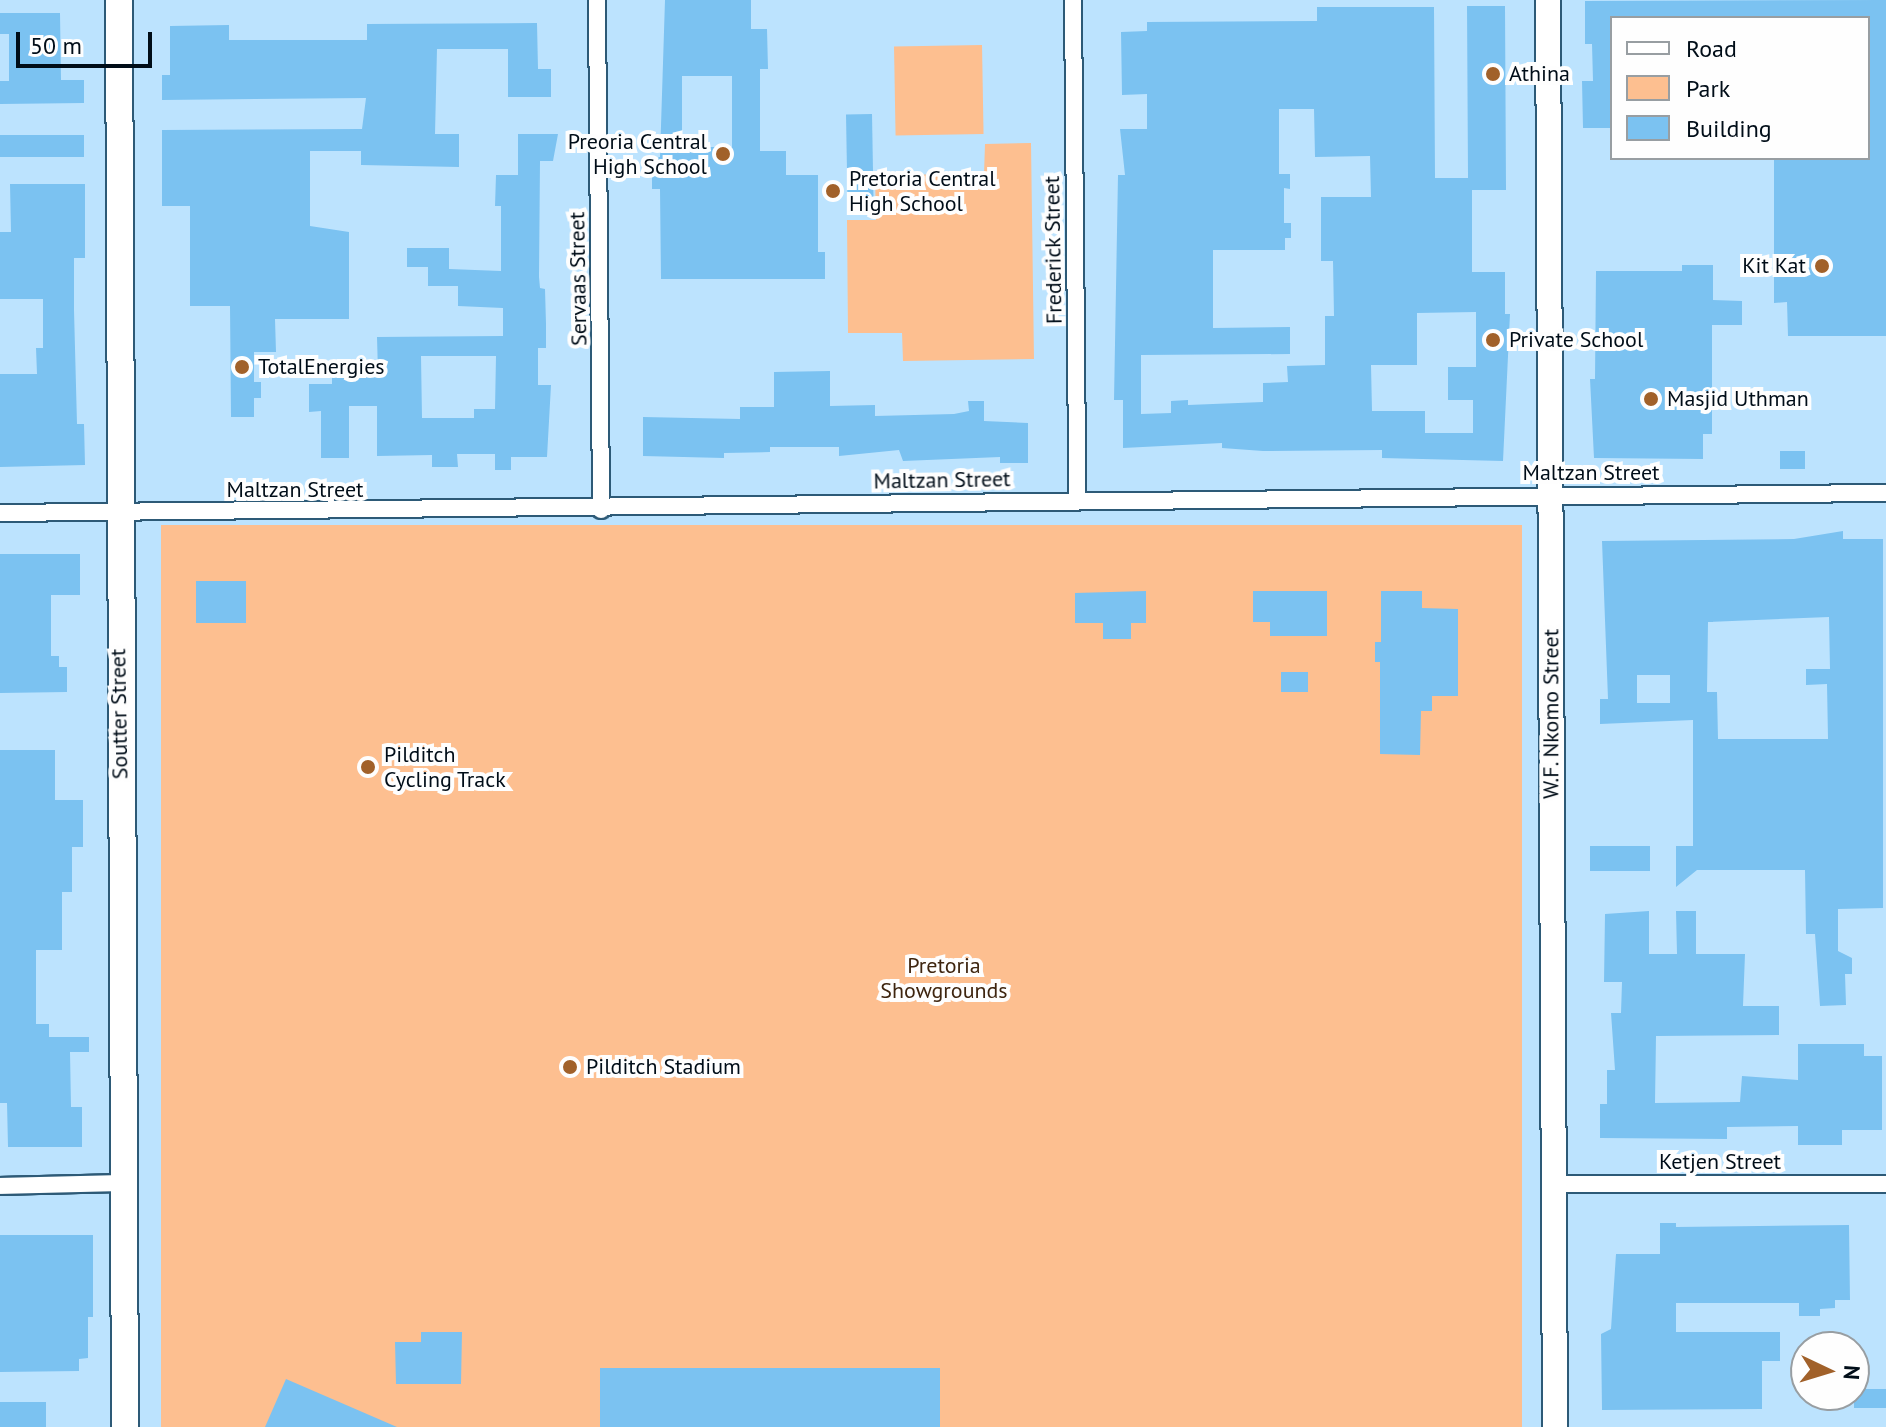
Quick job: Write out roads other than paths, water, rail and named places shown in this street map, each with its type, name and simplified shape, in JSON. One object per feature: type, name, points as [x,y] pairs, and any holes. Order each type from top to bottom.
[{"type":"main road","name":"Soutter Street","points":[[119,0],[117,514],[125,1427]]},
{"type":"main road","name":"W.F. Nkomo Street","points":[[1548,0],[1555,1427]]},
{"type":"street","name":"Servaas Street","points":[[597,0],[601,510]]},
{"type":"street","name":"Frederick Street","points":[[1073,0],[1077,499]]},
{"type":"street","name":"Maltzan Street","points":[[0,513],[601,510],[1077,499],[1886,493]]},
{"type":"street","points":[[0,1186],[124,1183]]},
{"type":"street","name":"Ketjen Street","points":[[1554,1184],[1886,1184]]},
{"type":"place","name":"Athina","points":[[1493,74]]},
{"type":"place","name":"Preoria Central High School","points":[[723,154]]},
{"type":"place","name":"Pretoria Central High School","points":[[833,191]]},
{"type":"place","name":"Kit Kat","points":[[1822,266]]},
{"type":"place","name":"Private School","points":[[1493,340]]},
{"type":"place","name":"TotalEnergies","points":[[242,367]]},
{"type":"place","name":"Masjid Uthman","points":[[1651,399]]},
{"type":"place","name":"Pilditch Cycling Track","points":[[368,767]]},
{"type":"place","name":"Pilditch Stadium","points":[[570,1067]]},
{"type":"park label","name":"Pretoria Showgrounds","points":[[944,978]]}]
